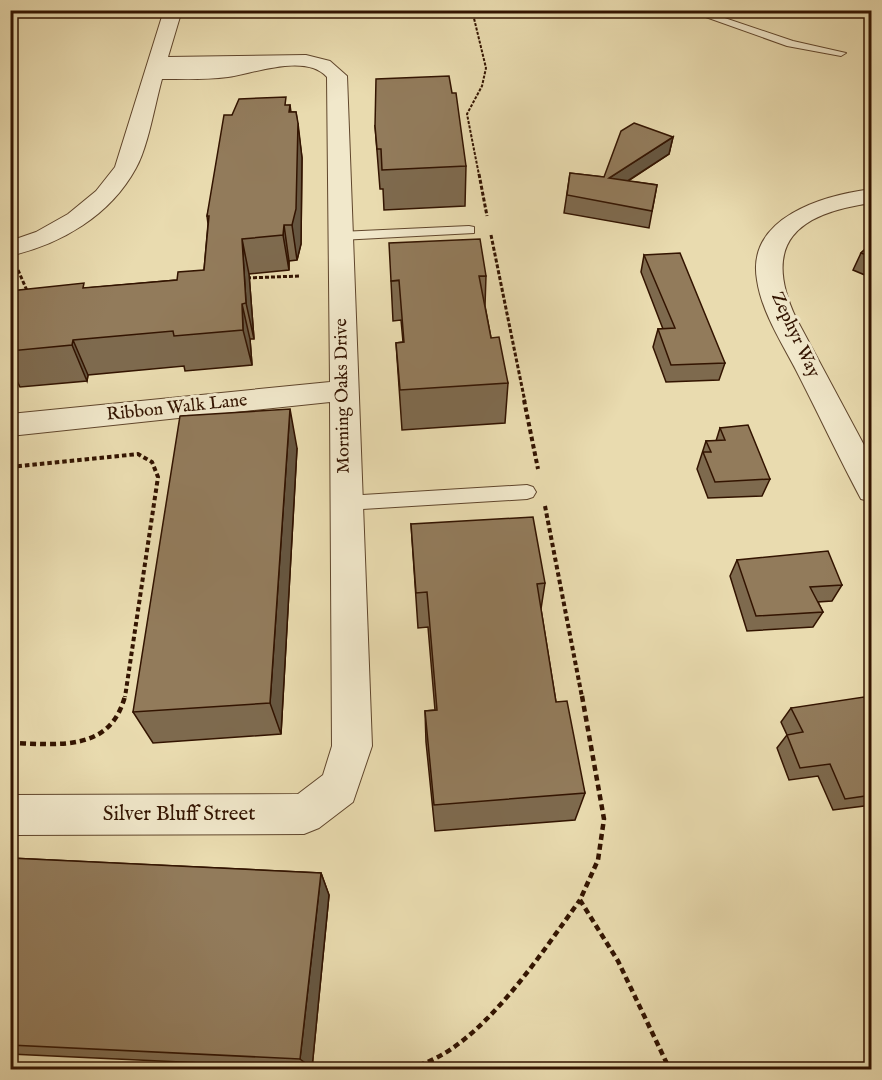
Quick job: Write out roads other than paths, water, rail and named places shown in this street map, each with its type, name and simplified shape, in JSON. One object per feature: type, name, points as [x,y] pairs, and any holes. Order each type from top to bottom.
[{"type":"street","points":[[14,259],[50,234],[92,210],[114,188],[126,168],[173,10]]},
{"type":"street","name":"Morning Oaks Drive","points":[[157,69],[228,71],[268,62],[321,63],[331,68],[337,76],[352,746],[339,788]]},
{"type":"street","name":"Zephyr Way","points":[[872,196],[837,201],[801,218],[782,233],[773,248],[768,267],[780,310],[872,490]]},
{"type":"street","name":"Ribbon Walk Lane","points":[[10,425],[343,391]]},
{"type":"street","name":"Silver Bluff Street","points":[[10,815],[304,814],[339,788]]},
{"type":"lane","points":[[690,10],[791,44],[841,53]]},
{"type":"lane","points":[[340,236],[469,230]]},
{"type":"lane","points":[[346,503],[533,486]]}]
